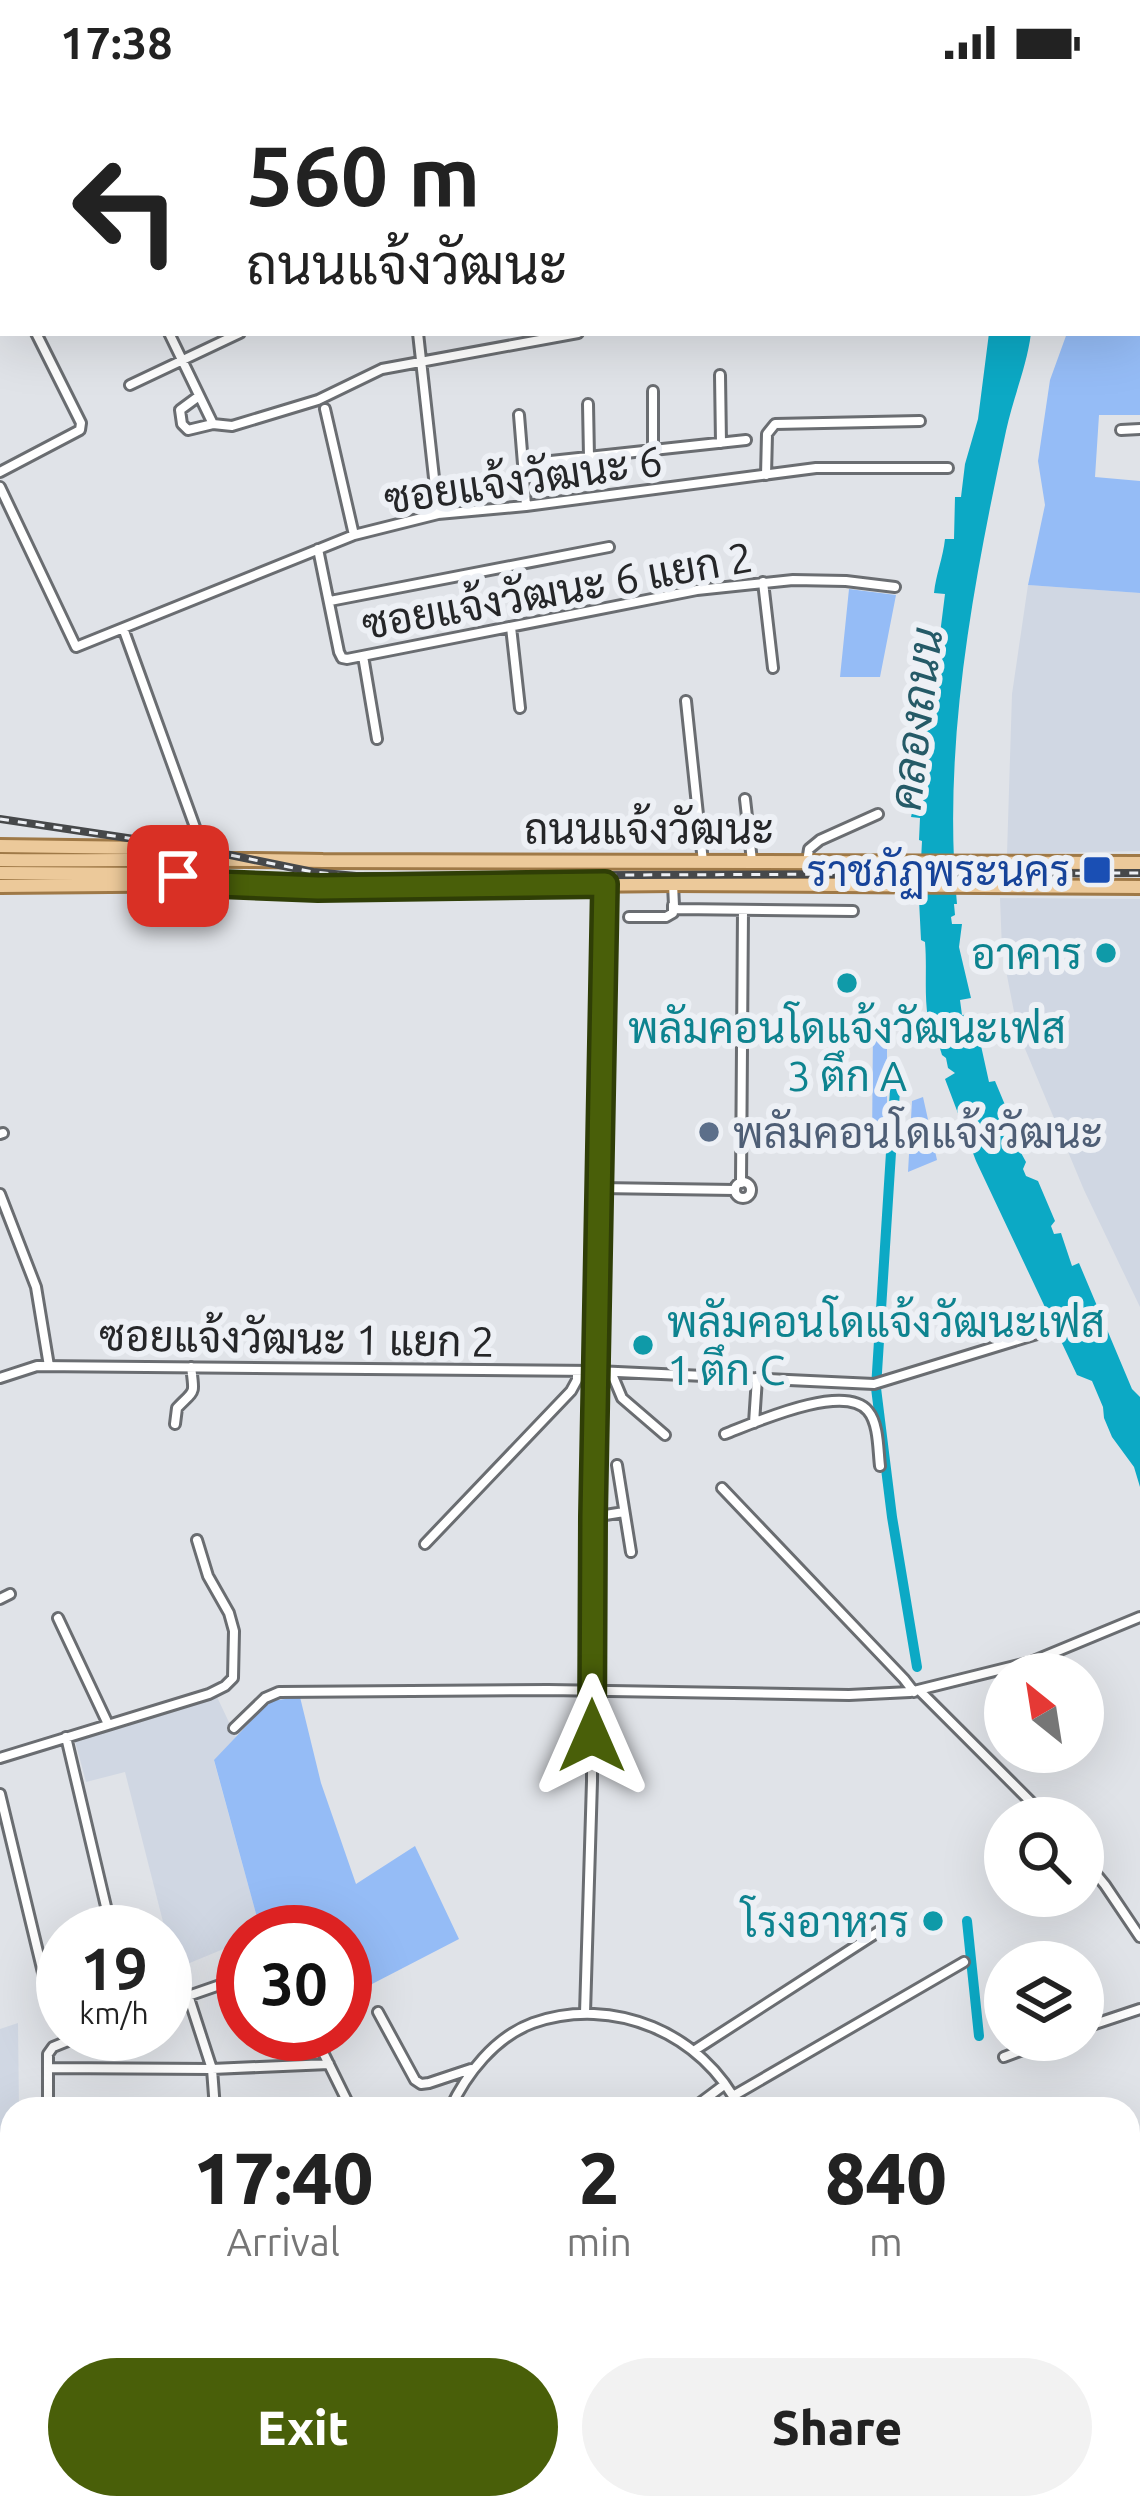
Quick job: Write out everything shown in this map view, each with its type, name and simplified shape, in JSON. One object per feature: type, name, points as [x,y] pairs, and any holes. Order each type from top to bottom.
[{"type":"main road","name":"ถนนแจ้งวัฒนะ","points":[[0,846],[145,848],[230,858]]},
{"type":"main road","name":"ถนนแจ้งวัฒนะ","points":[[0,873],[230,858],[1140,863]]},
{"type":"main road","name":"ถนนแจ้งวัฒนะ","points":[[0,860],[219,884]]},
{"type":"main road","name":"ถนนแจ้งวัฒนะ","points":[[0,886],[1140,887]]},
{"type":"street","points":[[0,472],[78,433],[81,427],[37,336]]},
{"type":"street","points":[[171,336],[213,424]]},
{"type":"street","points":[[130,385],[234,336]]},
{"type":"street","points":[[418,336],[438,514]]},
{"type":"street","points":[[199,397],[180,410],[188,430],[242,424],[318,400],[382,369],[563,336]]},
{"type":"street","points":[[720,375],[721,443]]},
{"type":"street","points":[[652,391],[652,450]]},
{"type":"street","points":[[589,404],[590,457]]},
{"type":"street","points":[[326,409],[354,535]]},
{"type":"street","points":[[519,416],[526,506]]},
{"type":"street","points":[[766,476],[767,434],[775,424],[920,421]]},
{"type":"street","points":[[1121,430],[1140,429]]},
{"type":"street","points":[[523,464],[746,440]]},
{"type":"street","name":"ซอยแจ้งวัฒนะ 6","points":[[0,487],[78,647],[354,535],[438,514],[816,468],[948,468]]},
{"type":"street","points":[[329,601],[609,547]]},
{"type":"street","name":"ซอยแจ้งวัฒนะ 6 แยก 2","points":[[318,549],[340,655],[347,659],[697,590],[764,582],[846,581],[895,587]]},
{"type":"street","points":[[764,582],[773,668]]},
{"type":"street","points":[[511,627],[520,708]]},
{"type":"street","points":[[123,628],[205,853]]},
{"type":"street","points":[[363,656],[377,739]]},
{"type":"street","points":[[686,701],[704,862]]},
{"type":"street","points":[[745,800],[752,862]]},
{"type":"street","points":[[807,862],[808,849],[820,840],[878,814]]},
{"type":"street","points":[[585,2013],[605,884]]},
{"type":"street","points":[[629,917],[673,914],[673,884]]},
{"type":"street","points":[[674,903],[677,909],[853,911]]},
{"type":"street","points":[[599,1188],[738,1186],[743,910]]},
{"type":"street","points":[[0,1194],[36,1287],[49,1366]]},
{"type":"street","name":"ซอยแจ้งวัฒนะ 1 แยก 2","points":[[0,1378],[27,1367],[49,1366],[596,1371],[874,1384],[1037,1334],[1049,1326]]},
{"type":"street","points":[[175,1424],[177,1408],[194,1390],[191,1367]]},
{"type":"street","points":[[425,1544],[571,1391],[577,1371]]},
{"type":"street","points":[[611,1373],[622,1398],[665,1435]]},
{"type":"street","points":[[754,1423],[757,1378]]},
{"type":"street","points":[[725,1434],[818,1402],[856,1403],[873,1420],[880,1466]]},
{"type":"street","points":[[617,1466],[631,1552]]},
{"type":"street","points":[[722,1488],[916,1691],[1025,1797]]},
{"type":"street","points":[[593,1517],[624,1512]]},
{"type":"street","points":[[0,1758],[209,1694],[233,1678],[230,1612],[208,1576],[196,1540]]},
{"type":"street","points":[[235,1728],[265,1698],[279,1692],[849,1695],[916,1691],[1031,1662],[1140,1617]]},
{"type":"street","points":[[58,1618],[108,1724]]},
{"type":"street","points":[[66,1737],[106,1905]]},
{"type":"street","points":[[0,1794],[36,1944]]},
{"type":"street","points":[[1104,1883],[1140,1937]]},
{"type":"street","points":[[695,2050],[896,1921]]},
{"type":"street","points":[[455,2097],[473,2069],[530,2024],[585,2013],[639,2021],[695,2050],[733,2096],[964,1961]]},
{"type":"street","points":[[192,2008],[212,2069],[214,2097]]},
{"type":"street","points":[[1104,2021],[1140,2009]]},
{"type":"street","points":[[378,2012],[409,2070],[422,2084],[473,2069]]},
{"type":"street","points":[[48,2061],[48,2097]]},
{"type":"street","points":[[327,2061],[345,2097]]},
{"type":"street","points":[[48,2068],[328,2064]]},
{"type":"street","points":[[708,2097],[724,2085]]},
{"type":"shaded area","points":[[989,336],[1030,336],[994,489],[963,666],[954,785],[957,904],[951,917],[952,924],[962,924],[959,947],[971,998],[960,1000],[962,1015],[974,1014],[989,1082],[995,1081],[1023,1148],[1026,1176],[1038,1181],[1055,1221],[1051,1226],[1054,1234],[1061,1233],[1072,1266],[1079,1263],[1132,1389],[1140,1397],[1140,1487],[1134,1467],[1112,1437],[1092,1381],[1077,1375],[976,1161],[945,1079],[955,1073],[935,1042],[928,1018],[919,900],[922,841],[920,818],[911,817],[914,804],[923,803],[929,748],[921,746],[922,730],[930,730],[933,674],[927,666],[935,634],[940,634],[945,594],[934,593],[935,586],[945,539],[954,539],[955,497],[961,497]]},
{"type":"shaded area","points":[[1066,336],[1140,336],[1140,415],[1099,415],[1095,477],[1140,481],[1140,593],[1028,585],[1045,505],[1038,461],[1050,380]]},
{"type":"shaded area","points":[[1028,585],[1140,593],[1140,851],[1007,854],[1012,694]]},
{"type":"shaded area","points":[[849,589],[896,595],[880,677],[840,677]]},
{"type":"shaded area","points":[[1000,898],[1140,899],[1140,1307],[1084,1190],[1018,1032],[1002,950]]},
{"type":"shaded area","points":[[873,1028],[887,1028],[887,1145],[872,1145]]},
{"type":"shaded area","points":[[923,1097],[937,1160],[908,1172],[912,1101]]},
{"type":"shaded area","points":[[217,1697],[236,1737],[214,1761],[254,1905],[216,1905],[216,1952],[192,1962],[192,1905],[159,1905],[125,1772],[86,1782],[75,1741]]},
{"type":"shaded area","points":[[300,1697],[321,1783],[356,1884],[415,1846],[459,1939],[372,1984],[372,1905],[254,1905],[214,1760],[270,1701]]},
{"type":"shaded area","points":[[18,2023],[19,2097],[0,2097],[0,2029]]},
{"type":"waterway","points":[[896,1074],[876,1388],[917,1667]]},
{"type":"waterway","points":[[967,1921],[979,2036]]},
{"type":"railway","points":[[0,819],[356,876],[1140,873]]},
{"type":"place","name":"ราชภัฏพระนคร","points":[[1097,870]]},
{"type":"place","name":"อาคาร","points":[[1106,953]]},
{"type":"place","name":"พลัมคอนโดแจ้งวัฒนะเฟส 3 ตึก A","points":[[847,983]]},
{"type":"place","name":"พลัมคอนโดแจ้งวัฒนะ","points":[[709,1132]]},
{"type":"place","name":"พลัมคอนโดแจ้งวัฒนะเฟส 1 ตึก C","points":[[643,1345]]},
{"type":"place","name":"โรงอาหาร","points":[[933,1921]]},
{"type":"route","points":[[178,876],[219,884],[318,888],[605,884],[592,1736]]},
{"type":"water label","name":"คลองถนน","points":[[915,719]]}]
